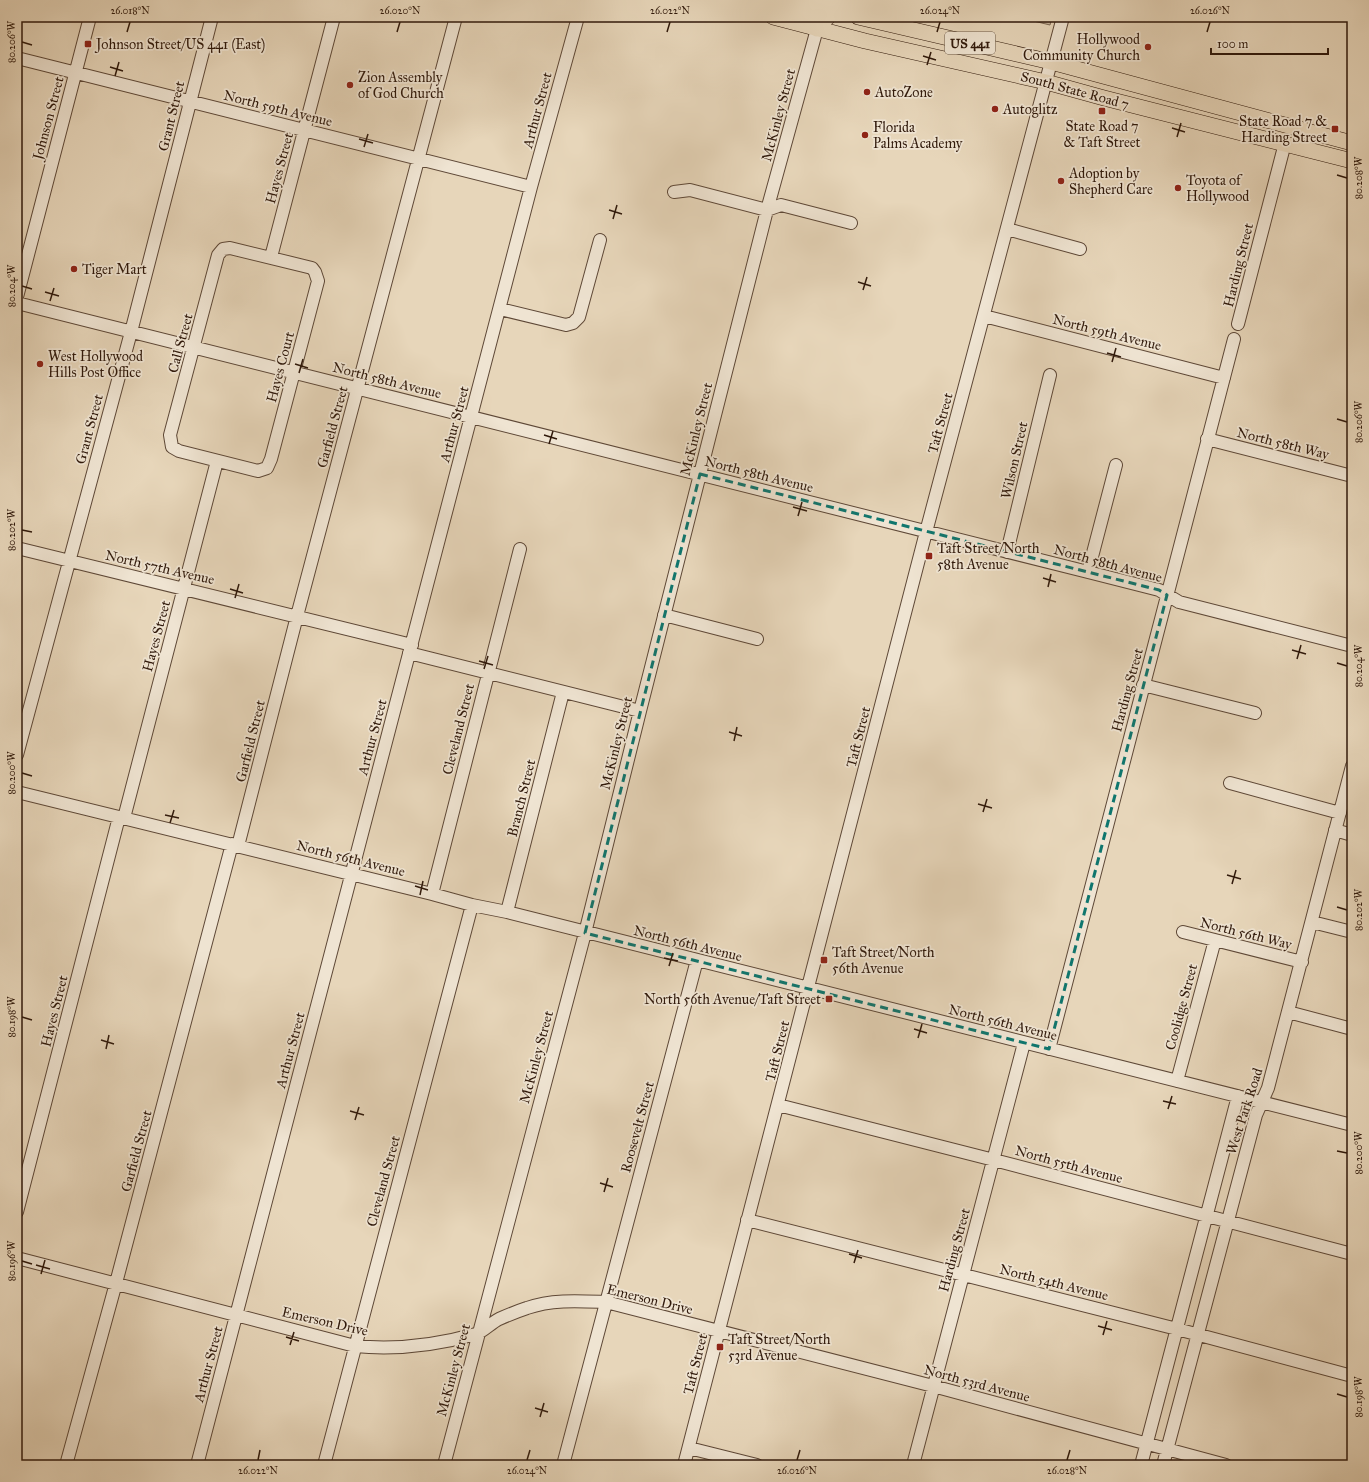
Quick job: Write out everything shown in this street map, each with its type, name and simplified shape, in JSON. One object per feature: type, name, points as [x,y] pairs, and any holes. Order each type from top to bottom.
[{"type":"main road","name":"South State Road 7","points":[[773,17],[817,29],[1046,82],[1352,161]]},
{"type":"main road","points":[[817,29],[828,17]]},
{"type":"main road","name":"South State Road 7","points":[[858,17],[1051,62],[1352,143]]},
{"type":"main road","points":[[1246,133],[1257,130],[1266,121]]},
{"type":"main road","points":[[1285,143],[1294,136],[1307,131]]},
{"type":"street","name":"Johnson Street","points":[[17,297],[90,17]]},
{"type":"street","name":"Grant Street","points":[[17,756],[131,332],[212,17]]},
{"type":"street","name":"Hayes Street","points":[[271,258],[334,17]]},
{"type":"street","name":"Garfield Street","points":[[66,1465],[297,616],[456,17]]},
{"type":"street","name":"Arthur Street","points":[[197,1465],[500,308],[578,17]]},
{"type":"street","name":"Taft Street","points":[[684,1465],[926,532],[1028,154],[1063,17]]},
{"type":"street","name":"McKinley Street","points":[[444,1465],[585,933],[767,210],[817,29]]},
{"type":"street","name":"North 59th Avenue","points":[[17,58],[532,187]]},
{"type":"street","name":"Harding Street","points":[[1238,324],[1285,143]]},
{"type":"street","points":[[674,192],[690,190],[767,210],[781,205],[851,223]]},
{"type":"street","points":[[1007,229],[1080,249]]},
{"type":"street","points":[[500,308],[566,325],[573,322],[579,317],[600,240]]},
{"type":"street","name":"Call Street","points":[[217,461],[179,452],[172,447],[170,435],[218,255],[222,249],[230,248],[271,258]]},
{"type":"street","name":"Hayes Court","points":[[217,461],[258,470],[267,468],[272,459],[318,281],[316,272],[312,268],[271,258]]},
{"type":"street","name":"North 58th Avenue","points":[[17,303],[1159,590],[1179,602],[1352,646]]},
{"type":"street","name":"North 59th Avenue","points":[[984,316],[1224,378]]},
{"type":"street","name":"Harding Street","points":[[1049,1049],[1234,339]]},
{"type":"street","name":"Wilson Street","points":[[1007,552],[1050,375]]},
{"type":"street","name":"North 58th Way","points":[[1207,439],[1352,476]]},
{"type":"street","name":"Hayes Street","points":[[17,1212],[217,461]]},
{"type":"street","points":[[1088,572],[1116,465]]},
{"type":"street","name":"North 57th Avenue","points":[[17,548],[297,616],[488,673],[640,710]]},
{"type":"street","name":"Cleveland Street","points":[[432,894],[520,549]]},
{"type":"street","points":[[664,616],[757,639]]},
{"type":"street","points":[[1143,685],[1255,713]]},
{"type":"street","name":"Branch Street","points":[[507,912],[563,692]]},
{"type":"street","name":"West Park Road","points":[[1163,1465],[1256,1115],[1268,1088],[1352,766]]},
{"type":"street","points":[[1230,783],[1340,813]]},
{"type":"street","name":"North 56th Avenue","points":[[17,792],[472,905],[507,912],[585,933],[1352,1125]]},
{"type":"street","points":[[1335,830],[1352,835]]},
{"type":"street","name":"Cleveland Street","points":[[324,1465],[472,905]]},
{"type":"street","points":[[1312,922],[1352,932]]},
{"type":"street","name":"North 56th Way","points":[[1183,932],[1302,962]]},
{"type":"street","name":"Coolidge Street","points":[[1177,1081],[1215,940]]},
{"type":"street","name":"Roosevelt Street","points":[[563,1465],[697,960]]},
{"type":"street","points":[[1288,1012],[1352,1029]]},
{"type":"street","name":"Harding Street","points":[[913,1465],[1024,1043]]},
{"type":"street","name":"West Park Road","points":[[1141,1465],[1238,1096]]},
{"type":"street","name":"North 55th Avenue","points":[[778,1105],[1352,1254]]},
{"type":"street","name":"North 54th Avenue","points":[[747,1220],[1177,1329],[1352,1376]]},
{"type":"street","name":"Emerson Drive","points":[[17,1258],[355,1346],[377,1348],[434,1343],[478,1333],[494,1321],[529,1307],[556,1302],[606,1302],[719,1332]]},
{"type":"street","name":"North 53rd Avenue","points":[[719,1332],[934,1386],[1226,1465]]},
{"type":"street","points":[[689,1448],[757,1465]]},
{"type":"highlighted area","points":[[700,474],[1159,590],[1167,595],[1049,1049],[585,933]]},
{"type":"shaded area","points":[[1017,17],[1052,17],[1050,25]]},
{"type":"place","name":"Johnson Street/US 441 (East)","points":[[88,44]]},
{"type":"place","name":"Hollywood Community Church","points":[[1148,47]]},
{"type":"place","name":"Zion Assembly of God Church","points":[[350,85]]},
{"type":"place","name":"AutoZone","points":[[867,92]]},
{"type":"place","name":"Autoglitz","points":[[995,109]]},
{"type":"place","name":"State Road 7 & Taft Street","points":[[1102,111]]},
{"type":"place","name":"State Road 7 & Harding Street","points":[[1335,129]]},
{"type":"place","name":"Florida Palms Academy","points":[[865,135]]},
{"type":"place","name":"Adoption by Shepherd Care","points":[[1061,181]]},
{"type":"place","name":"Toyota of Hollywood","points":[[1178,188]]},
{"type":"place","name":"Tiger Mart","points":[[74,269]]},
{"type":"place","name":"West Hollywood Hills Post Office","points":[[40,364]]},
{"type":"place","name":"Taft Street/North 58th Avenue","points":[[929,556]]},
{"type":"place","name":"Taft Street/North 56th Avenue","points":[[824,960]]},
{"type":"place","name":"North 56th Avenue/Taft Street","points":[[829,999]]},
{"type":"place","name":"Taft Street/North 53rd Avenue","points":[[720,1347]]}]
